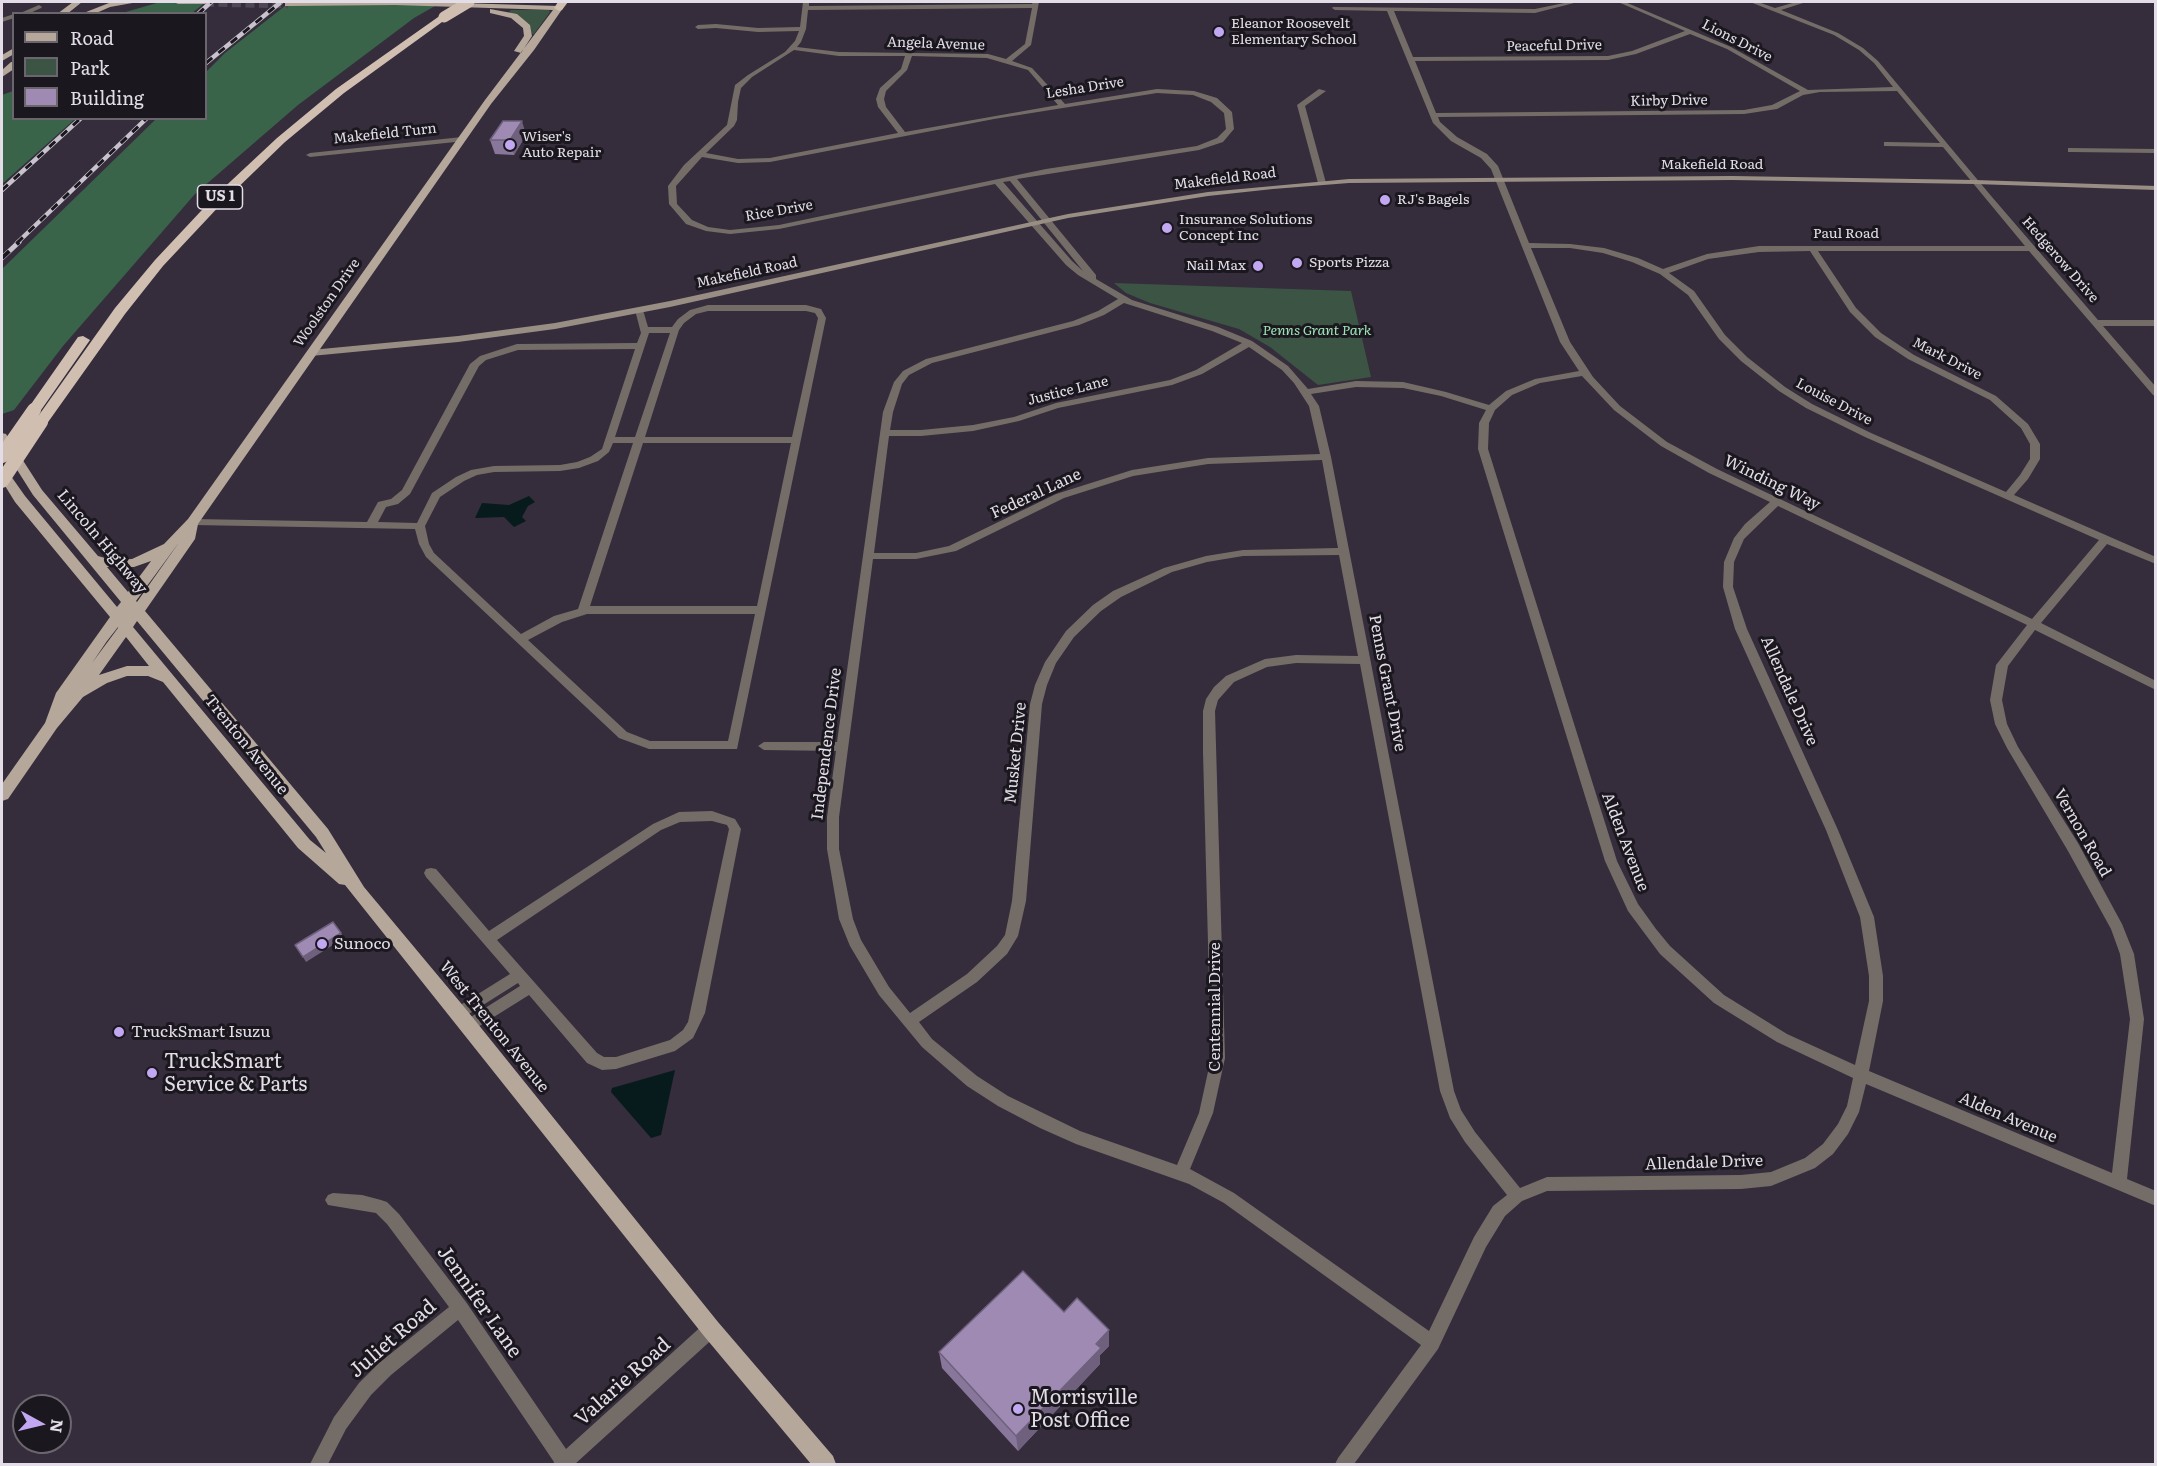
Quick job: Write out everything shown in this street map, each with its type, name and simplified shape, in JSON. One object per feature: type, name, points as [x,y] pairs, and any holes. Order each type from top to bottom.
[{"type":"highway","name":"US 1","points":[[2,456],[82,362],[133,294],[220,198],[267,153],[334,96],[457,2]]},
{"type":"highway","name":"US 1","points":[[439,17],[472,5]]},
{"type":"highway","name":"US 1","points":[[2,481],[37,416]]},
{"type":"main road","points":[[59,11],[78,2]]},
{"type":"main road","points":[[82,12],[94,2]]},
{"type":"main road","points":[[90,12],[109,5],[134,2]]},
{"type":"main road","points":[[178,2],[205,2]]},
{"type":"main road","name":"Woolston Drive","points":[[375,3],[561,5]]},
{"type":"main road","name":"Woolston Drive","points":[[288,4],[561,5]]},
{"type":"main road","name":"Woolston Drive","points":[[472,5],[514,16],[525,24],[528,33],[488,102]]},
{"type":"main road","name":"Woolston Drive","points":[[133,608],[175,538],[193,522],[488,102],[531,48],[561,5]]},
{"type":"main road","name":"Lincoln Highway","points":[[2,437],[37,492],[133,608],[61,697],[52,723]]},
{"type":"main road","points":[[2,471],[20,499],[121,621]]},
{"type":"main road","name":"Woolston Drive","points":[[133,608],[188,539],[193,522]]},
{"type":"main road","points":[[92,559],[112,564],[134,563],[155,555],[175,538]]},
{"type":"main road","name":"West Trenton Avenue","points":[[133,608],[322,833],[354,887],[464,1020],[711,1329],[825,1464]]},
{"type":"main road","name":"Lincoln Highway","points":[[2,795],[52,723],[75,697],[121,621]]},
{"type":"main road","name":"Trenton Avenue","points":[[121,621],[304,844],[354,887]]},
{"type":"main road","points":[[75,697],[102,679],[127,671],[150,671],[168,679]]},
{"type":"street","points":[[1335,8],[1534,10],[1575,2]]},
{"type":"street","name":"Lions Drive","points":[[1621,2],[1730,48],[1807,92]]},
{"type":"street","name":"Hedgerow Drive","points":[[1753,2],[1849,42],[1876,62],[1975,182],[2156,393]]},
{"type":"street","points":[[1775,10],[1801,2]]},
{"type":"street","points":[[805,5],[1035,4],[1028,45],[1008,61]]},
{"type":"street","name":"Rice Drive","points":[[805,5],[803,29],[792,48],[738,87],[730,126],[672,186],[673,204],[689,222],[718,231],[743,232],[779,227],[1011,178]]},
{"type":"street","points":[[24,12],[39,7]]},
{"type":"street","name":"Winding Way","points":[[1390,9],[1434,115],[1442,129],[1489,161],[1500,180],[1565,342],[1584,374],[1617,408],[1664,444],[1713,471],[2114,662],[2156,686]]},
{"type":"street","points":[[698,27],[716,26],[758,30],[803,29]]},
{"type":"street","name":"Peaceful Drive","points":[[1411,59],[1608,58],[1634,53],[1692,31]]},
{"type":"street","name":"Angela Avenue","points":[[792,48],[839,54],[971,54],[1008,61],[1024,66],[1036,74],[1062,105]]},
{"type":"street","points":[[903,134],[882,107],[880,99],[883,90],[904,70],[909,54]]},
{"type":"street","name":"Kirby Drive","points":[[1434,115],[1744,112],[1774,107],[1807,92],[1833,88],[1899,89]]},
{"type":"street","name":"Lesha Drive","points":[[700,155],[738,161],[770,160],[1062,105],[1150,91],[1184,91],[1206,96],[1228,112],[1231,126],[1224,137],[1199,148],[1011,178]]},
{"type":"street","points":[[1322,91],[1301,105],[1322,183]]},
{"type":"street","name":"Makefield Turn","points":[[310,155],[462,139]]},
{"type":"street","points":[[1887,144],[1946,145]]},
{"type":"street","points":[[2071,150],[2156,151]]},
{"type":"street","name":"Penns Grant Drive","points":[[1011,178],[1100,286]]},
{"type":"street","name":"Makefield Road","points":[[311,353],[514,333],[639,310],[1047,221],[1208,194],[1322,183],[1778,178],[2156,188]]},
{"type":"street","name":"Penns Grant Drive","points":[[997,181],[1069,263],[1100,286],[1124,299],[1249,342],[1279,362],[1306,392],[1319,421],[1447,1091],[1455,1113],[1470,1137],[1517,1196]]},
{"type":"street","name":"Louise Drive","points":[[1527,245],[1570,246],[1604,251],[1635,260],[1663,272],[1691,293],[1733,349],[1782,389],[1817,410],[1868,435],[2156,561]]},
{"type":"street","name":"Mark Drive","points":[[1812,248],[1853,310],[1878,334],[1911,357],[1993,398],[2025,426],[2035,444],[2035,459],[2008,496]]},
{"type":"street","name":"Paul Road","points":[[1663,272],[1707,257],[1743,250],[2032,248]]},
{"type":"street","name":"Independence Drive","points":[[1124,299],[1101,313],[1076,323],[944,357],[919,366],[906,373],[897,384],[888,412],[868,556],[833,817],[833,849],[846,920],[872,975],[908,1022],[942,1057],[1003,1101],[1076,1137],[1181,1173]]},
{"type":"street","points":[[583,611],[675,330],[689,314],[708,308],[806,308],[818,311],[822,318],[734,746],[667,746],[633,741],[623,735],[430,555],[424,544],[420,526],[436,495],[460,479],[476,472],[579,465],[594,459],[606,450],[645,330],[639,310]]},
{"type":"street","points":[[2097,323],[2156,323]]},
{"type":"street","points":[[645,330],[675,330]]},
{"type":"street","name":"Justice Lane","points":[[885,433],[921,433],[974,428],[1016,419],[1056,406],[1172,382],[1198,372],[1249,342]]},
{"type":"street","points":[[371,525],[382,504],[394,502],[406,492],[475,364],[483,358],[517,347],[641,346]]},
{"type":"street","points":[[1306,392],[1356,384],[1403,385],[1443,394],[1491,409],[1509,393],[1526,385],[1584,374]]},
{"type":"street","name":"Alden Avenue","points":[[1491,409],[1484,423],[1483,449],[1592,806],[1611,861],[1633,907],[1665,950],[1719,999],[1782,1038],[1861,1075],[2156,1199]]},
{"type":"street","points":[[610,440],[796,440]]},
{"type":"street","name":"Federal Lane","points":[[868,556],[916,556],[952,549],[969,543],[1054,499],[1085,486],[1132,473],[1208,460],[1326,457]]},
{"type":"street","name":"Allendale Drive","points":[[1344,1464],[1432,1343],[1480,1242],[1499,1211],[1517,1196],[1547,1184],[1741,1182],[1771,1179],[1810,1163],[1827,1149],[1843,1129],[1854,1107],[1876,1001],[1875,967],[1867,917],[1832,830],[1741,629],[1728,587],[1729,562],[1739,538],[1776,502]]},
{"type":"street","points":[[193,522],[420,526]]},
{"type":"street","name":"Vernon Road","points":[[2105,539],[2033,624],[2002,665],[1996,699],[1999,716],[2013,747],[2073,848],[2106,908],[2127,954],[2137,1019],[2119,1182]]},
{"type":"street","name":"Musket Drive","points":[[908,1022],[972,978],[1002,950],[1011,936],[1019,901],[1036,704],[1051,662],[1070,634],[1086,617],[1111,599],[1145,579],[1168,570],[1206,559],[1243,553],[1344,551]]},
{"type":"street","points":[[520,639],[558,619],[583,611],[762,610]]},
{"type":"street","name":"Centennial Drive","points":[[1181,1173],[1206,1113],[1218,1058],[1209,752],[1209,711],[1212,699],[1230,679],[1265,663],[1296,660],[1365,660]]},
{"type":"street","points":[[764,746],[842,747]]},
{"type":"street","points":[[431,873],[519,975],[592,1058],[602,1064],[616,1063],[675,1045],[688,1034],[699,1013],[735,829],[731,822],[712,816],[679,817],[671,820],[488,939]]},
{"type":"street","points":[[464,1020],[519,975]]},
{"type":"street","points":[[464,1020],[530,987]]},
{"type":"street","points":[[1181,1173],[1229,1198],[1432,1343]]},
{"type":"street","name":"Jennifer Lane","points":[[333,1200],[362,1202],[381,1207],[393,1219],[460,1308],[564,1464]]},
{"type":"street","name":"Juliet Road","points":[[319,1464],[340,1423],[365,1389],[385,1369],[460,1308]]},
{"type":"street","name":"Valarie Road","points":[[564,1464],[711,1329]]},
{"type":"green space","points":[[160,2],[206,2],[193,12],[126,12]]},
{"type":"green space","points":[[290,2],[442,2],[414,18],[298,105],[195,194],[63,346],[14,410],[2,414],[2,269],[155,120],[207,120],[207,71],[225,53]]},
{"type":"green space","points":[[511,10],[549,10],[550,12],[532,34],[529,24],[509,12]]},
{"type":"green space","points":[[12,91],[12,120],[74,120],[2,184],[2,95]]},
{"type":"green space","name":"Penns Grant Park","points":[[1114,283],[1351,291],[1371,377],[1318,385],[1270,347],[1239,329],[1150,303],[1126,293]]},
{"type":"shaded area","points":[[529,496],[535,502],[528,506],[522,517],[526,521],[514,527],[504,517],[475,518],[482,503],[509,505]]},
{"type":"shaded area","points":[[675,1070],[661,1135],[651,1138],[611,1092],[612,1088]]},
{"type":"building","points":[[503,121],[522,121],[510,140],[490,140]]},
{"type":"building","points":[[333,922],[341,933],[303,957],[295,945]]},
{"type":"building","name":"Morrisville Post Office","points":[[1023,1271],[1064,1312],[1077,1298],[1109,1330],[1096,1344],[1101,1348],[1016,1436],[939,1352]]},
{"type":"tunnel","points":[[205,2],[288,4]]},
{"type":"railway","points":[[200,12],[211,2]]},
{"type":"railway","points":[[207,62],[281,2]]},
{"type":"railway","points":[[2,190],[79,120]]},
{"type":"railway","points":[[17,243],[145,120]]},
{"type":"railway","points":[[2,258],[19,242]]},
{"type":"place","name":"Eleanor Roosevelt Elementary School","points":[[1219,32]]},
{"type":"place","name":"Wiser's Auto Repair","points":[[510,145]]},
{"type":"place","name":"RJ's Bagels","points":[[1385,200]]},
{"type":"place","name":"Insurance Solutions Concept Inc","points":[[1167,228]]},
{"type":"place","name":"Sports Pizza","points":[[1297,263]]},
{"type":"place","name":"Nail Max","points":[[1258,266]]},
{"type":"place","name":"Sunoco","points":[[322,944]]},
{"type":"place","name":"TruckSmart Isuzu","points":[[119,1032]]},
{"type":"place","name":"TruckSmart Service & Parts","points":[[152,1073]]},
{"type":"place","name":"Morrisville Post Office","points":[[1018,1409]]}]
